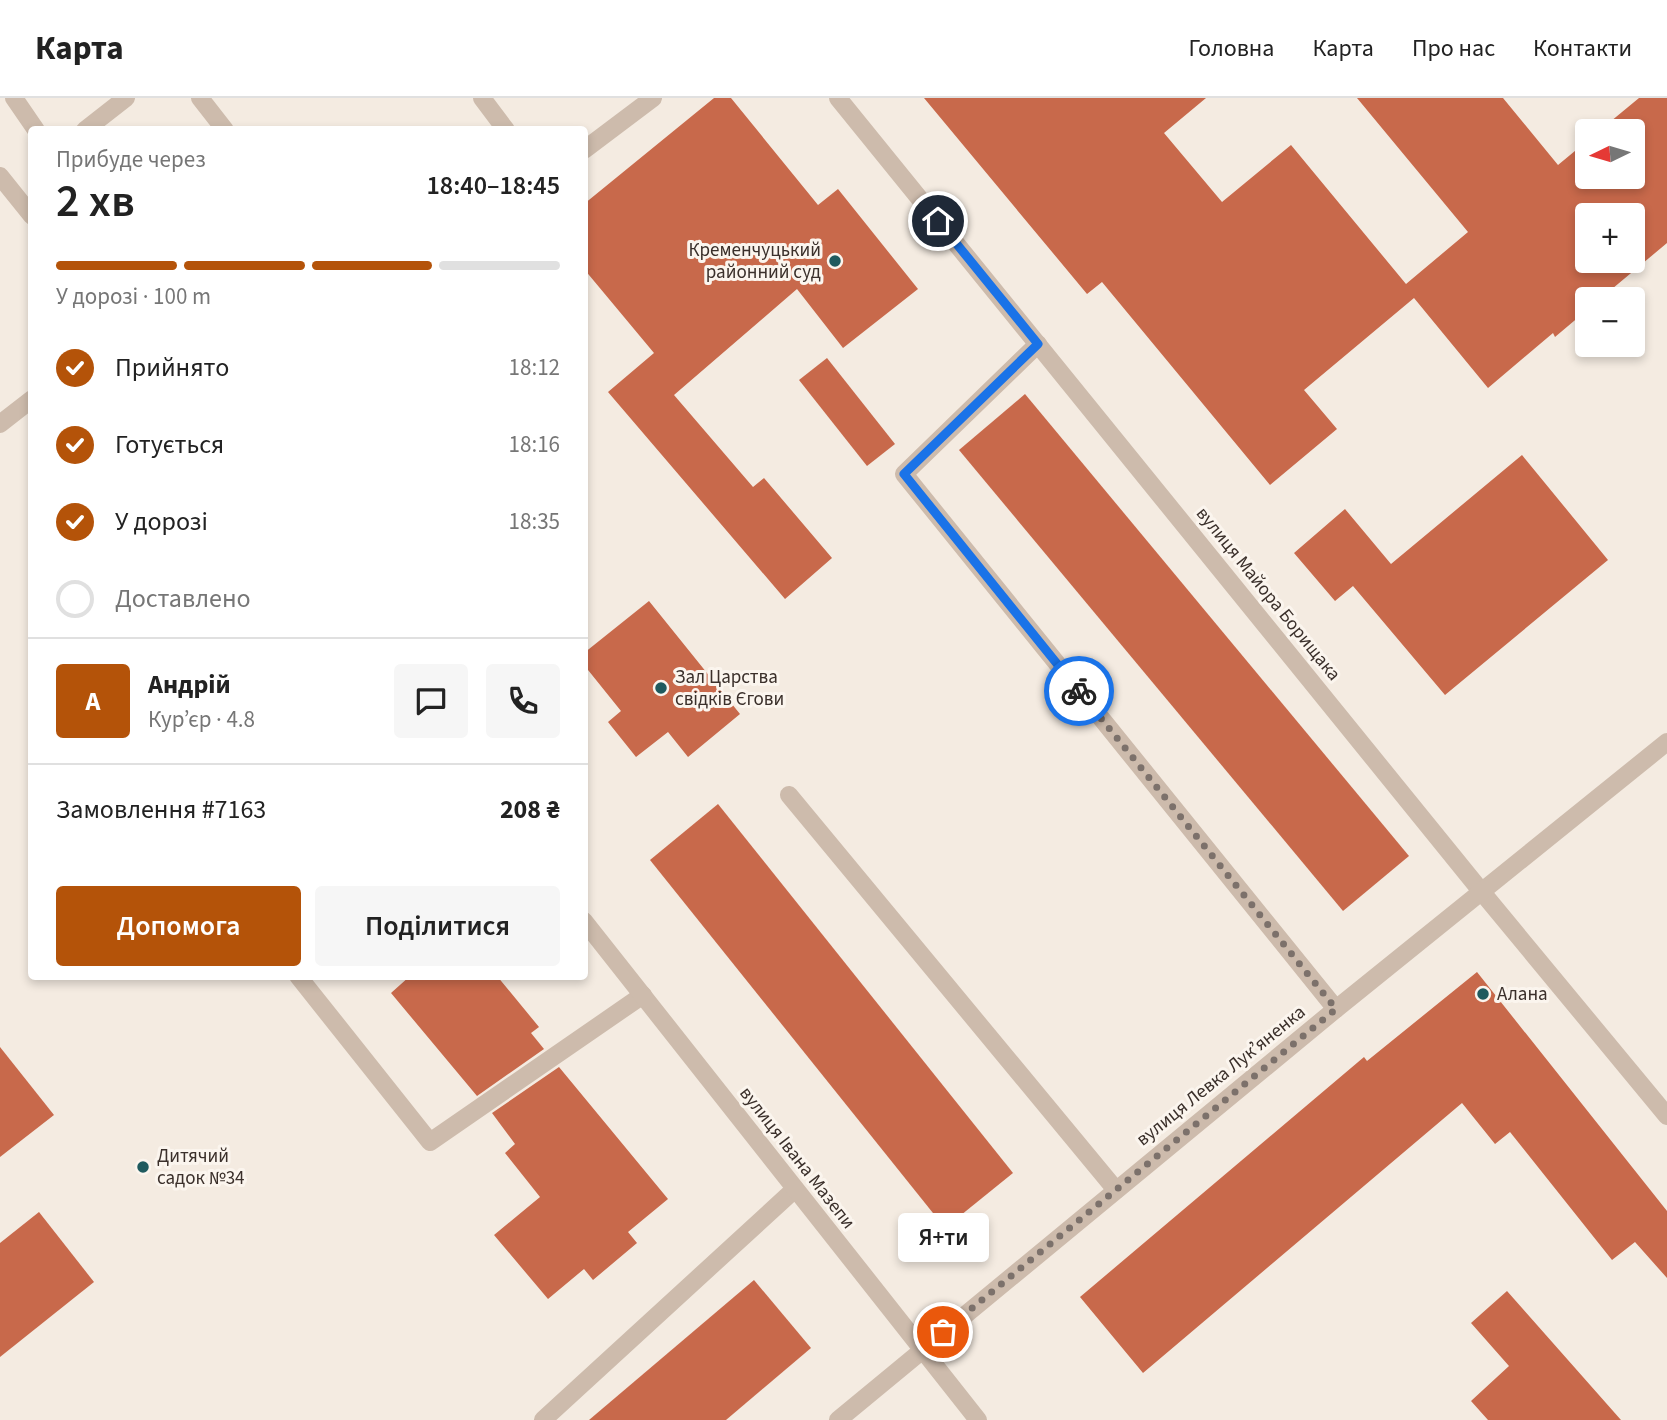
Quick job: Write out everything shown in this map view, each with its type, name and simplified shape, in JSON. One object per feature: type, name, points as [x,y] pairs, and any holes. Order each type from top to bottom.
[{"type":"street","points":[[14,98],[33,126]]},
{"type":"street","points":[[90,126],[126,98]]},
{"type":"street","points":[[200,98],[222,126]]},
{"type":"street","points":[[482,98],[503,126]]},
{"type":"street","points":[[588,147],[653,98]]},
{"type":"street","name":"вулиця Майора Борищака","points":[[838,98],[1481,891],[1667,1115]]},
{"type":"street","points":[[0,176],[28,211]]},
{"type":"street","points":[[1038,344],[904,474],[1336,1009]]},
{"type":"street","points":[[0,424],[28,402]]},
{"type":"street","name":"вулиця Левка Лукʼяненка","points":[[838,1420],[1336,1009],[1667,742]]},
{"type":"street","points":[[789,795],[1116,1190]]},
{"type":"street","name":"вулиця Івана Мазепи","points":[[588,926],[978,1420]]},
{"type":"street","points":[[301,980],[430,1142],[643,995]]},
{"type":"street","points":[[546,1419],[795,1189]]},
{"type":"building","points":[[714,98],[731,98],[818,205],[838,189],[918,289],[843,348],[797,289],[674,395],[753,487],[764,478],[832,558],[785,599],[608,392],[654,353],[588,274],[588,201]]},
{"type":"building","points":[[924,98],[1206,98],[1164,133],[1222,202],[1291,145],[1406,284],[1468,232],[1357,98],[1503,98],[1558,165],[1575,151],[1575,189],[1645,189],[1645,119],[1614,119],[1639,98],[1667,98],[1667,243],[1645,261],[1645,203],[1575,203],[1575,273],[1631,273],[1614,287],[1575,287],[1575,320],[1555,337],[1553,333],[1488,388],[1414,298],[1304,390],[1337,429],[1270,485],[1102,282],[1087,294]]},
{"type":"building","points":[[827,358],[895,444],[867,466],[799,380]]},
{"type":"building","points":[[1025,394],[1409,856],[1343,911],[959,450]]},
{"type":"building","points":[[1522,455],[1608,560],[1445,695],[1353,586],[1335,601],[1294,553],[1345,509],[1391,564]]},
{"type":"building","name":"Зал Царства свідків Єгови","points":[[649,601],[740,714],[688,757],[668,732],[636,757],[608,722],[621,711],[588,670],[588,650]]},
{"type":"building","points":[[718,804],[1013,1173],[945,1228],[650,860]]},
{"type":"building","points":[[1477,972],[1667,1211],[1667,1278],[1635,1242],[1612,1260],[1510,1132],[1495,1144],[1462,1103],[1143,1373],[1080,1297],[1364,1057],[1367,1061]]},
{"type":"building","points":[[406,980],[500,980],[539,1027],[531,1033],[544,1049],[477,1096],[391,993]]},
{"type":"building","points":[[0,1047],[54,1115],[0,1157]]},
{"type":"building","points":[[559,1067],[668,1199],[628,1232],[637,1243],[593,1280],[584,1269],[548,1299],[494,1235],[540,1197],[505,1153],[515,1144],[492,1113]]},
{"type":"building","points":[[39,1212],[94,1282],[0,1357],[0,1243]]},
{"type":"building","points":[[754,1280],[811,1348],[726,1420],[589,1420]]},
{"type":"building","points":[[1507,1291],[1621,1420],[1488,1420],[1471,1401],[1509,1366],[1471,1323]]},
{"type":"way so far","points":[[943,1332],[1336,1009],[1079,691]]},
{"type":"place","name":"Кременчуцький районний суд","points":[[835,261]]},
{"type":"place","name":"Зал Царства свідків Єгови","points":[[661,688]]},
{"type":"place","name":"Алана","points":[[1483,994]]},
{"type":"place","name":"Дитячий садок №34","points":[[143,1167]]},
{"type":"place","name":"Я+ти","points":[[943,1332]]},
{"type":"route","points":[[938,221],[1038,344],[904,474],[1079,691]]}]
